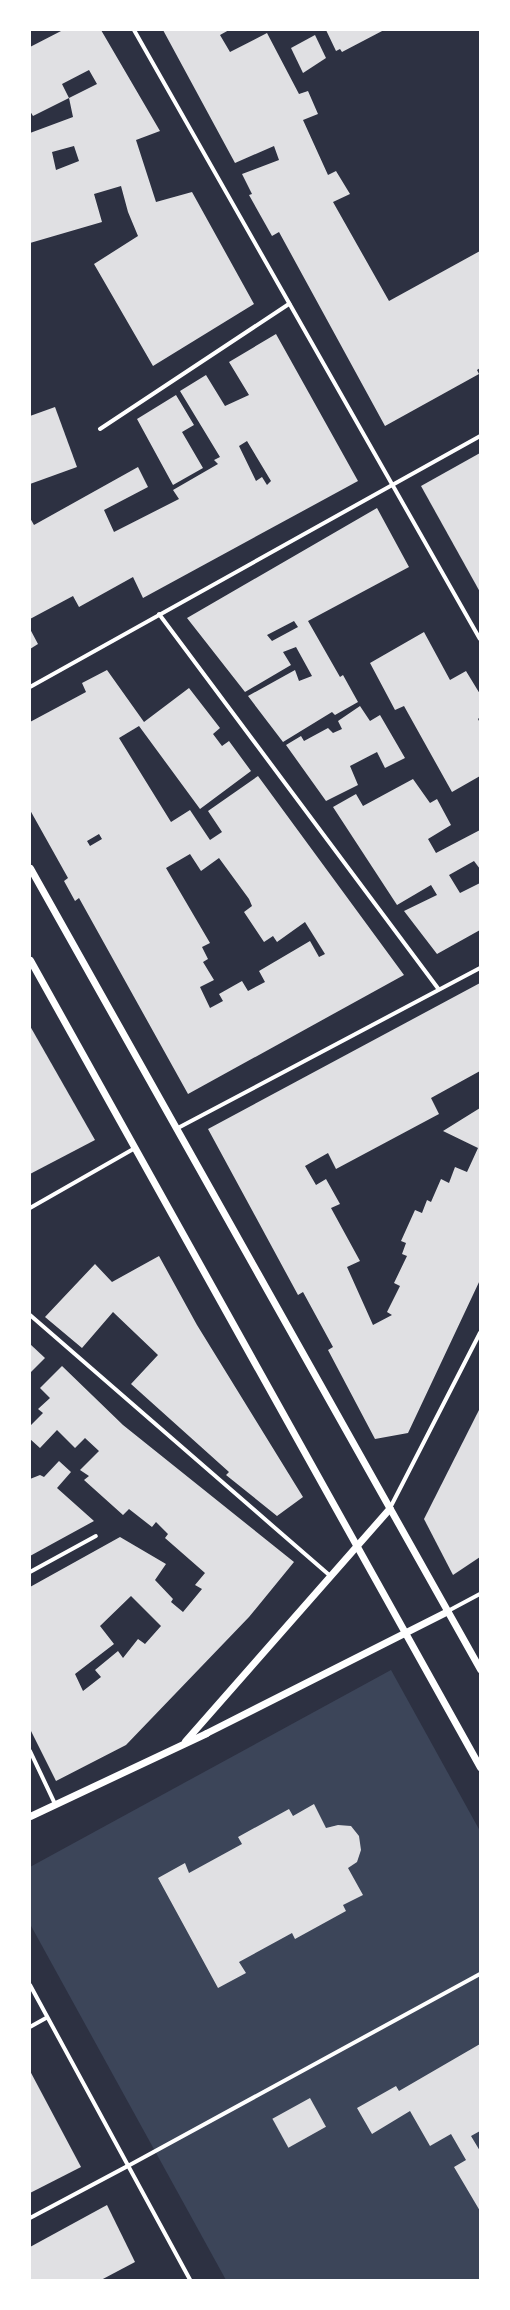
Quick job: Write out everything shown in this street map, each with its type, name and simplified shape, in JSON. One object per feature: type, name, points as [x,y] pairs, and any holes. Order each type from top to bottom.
[{"type":"street","points":[[134,30],[480,639]]},
{"type":"street","points":[[100,429],[289,304]]},
{"type":"street","points":[[30,687],[391,484],[480,436]]},
{"type":"street","points":[[159,614],[439,989]]},
{"type":"street","points":[[30,868],[480,1669]]},
{"type":"street","points":[[30,960],[480,1767]]},
{"type":"street","points":[[176,1129],[480,968]]},
{"type":"street","points":[[30,1208],[135,1148]]},
{"type":"street","points":[[30,1315],[330,1576]]},
{"type":"street","points":[[182,1744],[390,1508],[480,1333]]},
{"type":"street","points":[[30,1572],[96,1536]]},
{"type":"street","points":[[30,1816],[182,1744],[480,1594]]},
{"type":"street","points":[[30,1751],[55,1804]]},
{"type":"street","points":[[30,2218],[480,1974]]},
{"type":"street","points":[[30,1985],[46,2018],[190,2280]]},
{"type":"street","points":[[30,2027],[46,2018]]},
{"type":"shaded area","points":[[391,1670],[480,1831],[480,2280],[226,2280],[30,1924],[30,1867]]},
{"type":"building","points":[[63,30],[101,30],[160,131],[136,140],[156,202],[192,192],[254,304],[153,366],[94,264],[138,236],[128,212],[121,186],[94,194],[102,222],[30,243],[30,133],[73,117],[69,98],[33,116],[30,111],[30,47]],"holes":[[[89,70],[97,84],[69,98],[62,84]],[[74,146],[79,161],[56,170],[52,152]]]},
{"type":"building","points":[[163,30],[229,30],[220,35],[230,52],[267,33],[299,94],[308,91],[318,114],[303,120],[328,175],[336,171],[350,194],[333,202],[389,301],[480,251],[480,368],[477,370],[479,374],[385,426],[279,232],[272,236],[249,195],[252,194],[242,174],[279,160],[274,146],[235,163]]},
{"type":"building","points":[[326,30],[384,30],[342,52],[340,49],[336,51]]},
{"type":"building","points":[[315,35],[326,58],[303,73],[291,48]]},
{"type":"building","points":[[276,334],[358,481],[143,598],[133,577],[79,607],[73,596],[30,619],[30,518],[34,525],[138,467],[148,487],[104,510],[114,532],[179,499],[173,490],[218,464],[214,460],[220,457],[180,391],[206,375],[225,406],[249,395],[229,362]],"holes":[[[247,441],[271,481],[267,485],[262,477],[256,481],[239,446]]]},
{"type":"building","points":[[176,395],[194,425],[182,432],[203,468],[173,485],[137,419]]},
{"type":"building","points":[[55,407],[77,467],[30,484],[30,416]]},
{"type":"building","points":[[480,453],[480,592],[421,486]]},
{"type":"building","points":[[377,508],[409,567],[308,621],[340,677],[343,675],[358,702],[335,715],[332,712],[283,742],[248,696],[295,670],[299,681],[312,676],[296,647],[283,652],[291,665],[245,692],[187,618]],"holes":[[[294,621],[298,627],[272,641],[267,635]]]},
{"type":"building","points":[[30,629],[38,644],[30,649]]},
{"type":"building","points":[[424,632],[450,680],[466,671],[480,694],[480,717],[478,719],[480,723],[480,776],[452,792],[404,706],[395,710],[370,663]]},
{"type":"building","points":[[107,670],[144,722],[189,688],[220,728],[213,734],[222,746],[229,741],[251,771],[200,809],[139,726],[119,738],[171,822],[190,810],[210,840],[222,832],[208,811],[258,776],[404,975],[188,1094],[79,898],[75,901],[64,881],[68,878],[30,810],[30,722],[86,692],[82,683]],"holes":[[[99,834],[102,839],[90,846],[87,841]],[[190,854],[201,871],[219,858],[249,899],[252,906],[244,912],[264,942],[273,936],[277,942],[305,922],[325,954],[319,957],[310,941],[259,971],[265,982],[248,991],[242,981],[219,994],[223,1001],[210,1008],[200,987],[214,980],[203,962],[208,959],[202,947],[210,943],[166,868]]]},
{"type":"building","points":[[360,706],[370,721],[380,715],[405,758],[385,768],[377,752],[350,766],[358,785],[326,801],[286,745],[301,736],[304,741],[328,728],[333,733],[342,729],[338,721]]},
{"type":"building","points":[[413,779],[430,803],[437,799],[451,825],[428,839],[436,853],[480,830],[480,869],[474,861],[449,875],[460,893],[480,883],[480,930],[437,954],[404,911],[437,895],[431,885],[397,905],[333,807],[356,794],[363,806]]},
{"type":"building","points":[[480,983],[480,1071],[431,1098],[439,1114],[336,1169],[328,1153],[305,1166],[316,1185],[326,1179],[340,1204],[331,1208],[360,1261],[347,1267],[373,1325],[392,1315],[387,1312],[400,1286],[394,1283],[407,1256],[402,1254],[406,1243],[401,1241],[415,1210],[422,1213],[427,1200],[431,1202],[441,1179],[449,1183],[455,1167],[467,1172],[478,1148],[443,1131],[480,1108],[480,1280],[408,1433],[375,1439],[328,1350],[333,1347],[303,1292],[298,1295],[208,1129]]},
{"type":"building","points":[[30,1026],[95,1140],[30,1174]]},
{"type":"building","points":[[159,1256],[197,1325],[303,1497],[277,1516],[226,1475],[229,1472],[131,1384],[158,1355],[113,1312],[82,1348],[45,1317],[95,1264],[112,1282]]},
{"type":"building","points":[[30,1344],[45,1358],[30,1373]]},
{"type":"building","points":[[62,1366],[123,1425],[294,1562],[249,1617],[126,1745],[56,1781],[30,1729],[30,1587],[120,1537],[166,1564],[155,1580],[173,1599],[171,1602],[183,1612],[202,1589],[195,1585],[205,1573],[165,1538],[168,1534],[156,1522],[152,1527],[129,1509],[123,1515],[84,1480],[89,1476],[80,1470],[99,1451],[85,1438],[75,1448],[57,1430],[40,1448],[30,1439],[30,1426],[43,1413],[38,1409],[50,1398],[40,1388]],"holes":[[[131,1596],[161,1626],[145,1644],[138,1639],[123,1658],[118,1651],[95,1670],[101,1677],[83,1691],[75,1674],[114,1644],[100,1626]]]},
{"type":"building","points":[[480,1408],[480,1557],[453,1575],[424,1519]]},
{"type":"building","points":[[59,1461],[71,1472],[57,1488],[94,1521],[30,1556],[30,1479],[40,1475],[44,1477]]},
{"type":"building","points":[[314,1804],[326,1828],[338,1825],[351,1826],[359,1836],[361,1850],[357,1862],[348,1868],[363,1895],[343,1905],[346,1911],[295,1939],[292,1933],[239,1962],[246,1973],[218,1988],[158,1878],[185,1863],[189,1873],[242,1844],[238,1837],[289,1809],[293,1816]]},
{"type":"building","points":[[480,2044],[480,2131],[471,2136],[480,2151],[480,2211],[454,2167],[466,2160],[451,2134],[430,2146],[410,2111],[372,2134],[357,2108],[396,2086],[399,2091]]},
{"type":"building","points":[[30,2071],[81,2167],[30,2193]]},
{"type":"building","points":[[310,2098],[326,2127],[288,2148],[272,2119]]},
{"type":"building","points":[[107,2205],[135,2262],[101,2280],[30,2280],[30,2247]]}]
